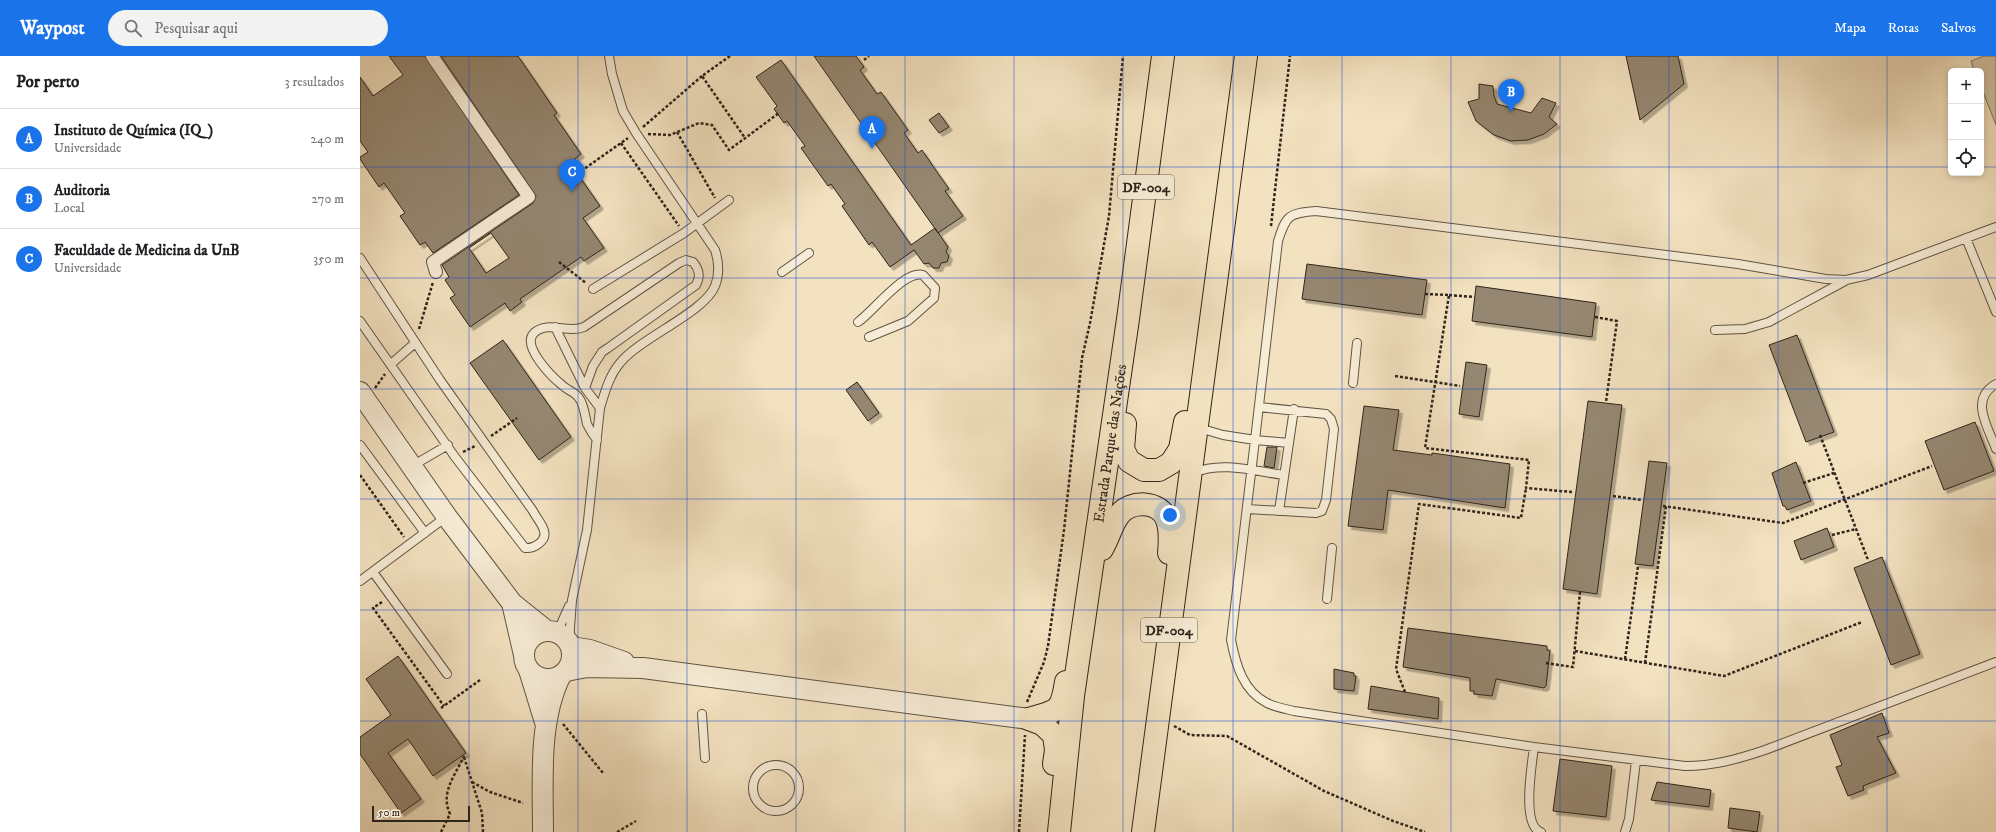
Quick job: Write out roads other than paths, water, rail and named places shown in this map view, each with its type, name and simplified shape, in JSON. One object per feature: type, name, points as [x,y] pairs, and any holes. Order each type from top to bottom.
[{"type":"highway","name":"Estrada Parque das Nações","points":[[1059,832],[1073,696],[1128,319],[1163,56]]},
{"type":"highway","name":"DF-004","points":[[1143,832],[1164,663],[1191,474],[1246,56]]},
{"type":"highway","points":[[1128,319],[1131,370],[1123,449],[1129,461],[1144,470],[1158,470],[1171,463],[1180,449],[1196,355],[1212,315]]},
{"type":"highway","points":[[1027,718],[1055,711],[1061,705],[1081,575],[1106,542],[1119,515],[1131,505],[1146,504],[1158,508],[1167,518],[1170,529],[1170,547],[1159,634],[1159,649],[1164,663]]},
{"type":"highway","points":[[1027,718],[1048,729],[1054,735],[1056,743],[1046,832]]},
{"type":"highway","points":[[1136,832],[1149,786]]},
{"type":"street","points":[[432,56],[529,197],[433,262],[436,272]]},
{"type":"street","points":[[366,392],[446,517],[512,603],[561,638],[590,650],[643,668]]},
{"type":"street","points":[[512,603],[526,662],[547,715]]},
{"type":"street","points":[[561,638],[536,635],[527,643],[526,662],[544,679],[556,678],[564,673],[587,667],[643,668],[1027,718]]},
{"type":"street","points":[[543,832],[547,715],[556,685],[571,659],[561,638]]},
{"type":"lane","points":[[561,638],[572,600],[587,530],[600,408],[606,388],[621,362],[645,341],[694,309],[707,297],[715,287],[719,263],[715,250],[636,133],[623,111],[612,74],[609,56]]},
{"type":"lane","points":[[593,289],[698,224],[729,200]]},
{"type":"lane","points":[[1846,280],[1826,279],[1738,264],[1316,211],[1298,212],[1284,222],[1278,242],[1255,440],[1253,471],[1231,640],[1237,667],[1248,688],[1267,703],[1294,711],[1636,761],[1686,766],[1708,766],[1728,762],[1996,662]]},
{"type":"lane","points":[[1715,330],[1745,329],[1769,322],[1846,280],[1868,274],[1996,227]]},
{"type":"lane","points":[[1966,238],[1996,312]]},
{"type":"lane","points":[[782,272],[808,253]]},
{"type":"lane","points":[[360,258],[415,343],[533,511],[544,532],[544,536],[537,546],[531,549],[525,548],[455,457],[391,364],[362,327]]},
{"type":"lane","points":[[585,388],[593,366],[602,352],[696,285],[700,275],[697,266],[690,260],[679,263],[580,328],[568,330],[548,327],[536,332],[531,338],[530,346],[538,358],[558,381],[579,397],[588,424],[597,440]]},
{"type":"lane","points":[[858,322],[870,314],[893,289],[912,275],[923,275],[934,288],[934,298],[908,321],[869,337]]},
{"type":"lane","points":[[556,327],[585,388],[600,408]]},
{"type":"lane","points":[[391,364],[415,343]]},
{"type":"lane","points":[[1353,383],[1357,343]]},
{"type":"lane","points":[[1996,384],[1986,391],[1982,399],[1982,410],[1996,449]]},
{"type":"lane","points":[[1247,509],[1316,513],[1322,511],[1326,500],[1334,429],[1332,419],[1326,414],[1294,409],[1259,407]]},
{"type":"lane","points":[[1279,512],[1294,409]]},
{"type":"lane","points":[[1197,428],[1223,435],[1289,443]]},
{"type":"lane","points":[[360,445],[426,533]]},
{"type":"lane","points":[[412,466],[448,445]]},
{"type":"lane","points":[[1191,474],[1204,469],[1218,467],[1284,475]]},
{"type":"lane","points":[[362,579],[446,517]]},
{"type":"lane","points":[[1327,599],[1332,548]]},
{"type":"lane","points":[[373,572],[447,674]]},
{"type":"lane","points":[[561,638],[572,600]]},
{"type":"lane","points":[[702,714],[705,758]]},
{"type":"lane","points":[[1534,747],[1529,813],[1532,825],[1540,832]]},
{"type":"lane","points":[[1624,832],[1629,819],[1636,761]]},
{"type":"lane","points":[[774,766],[788,769],[798,780],[798,795],[789,807],[775,811],[761,805],[756,799],[754,785],[756,778],[767,768],[774,766]]},
{"type":"place","name":"Auditoria","points":[[1511,112]]},
{"type":"place","name":"Instituto de Química (IQ)","points":[[872,149]]},
{"type":"place","name":"Faculdade de Medicina da UnB","points":[[572,192]]}]
